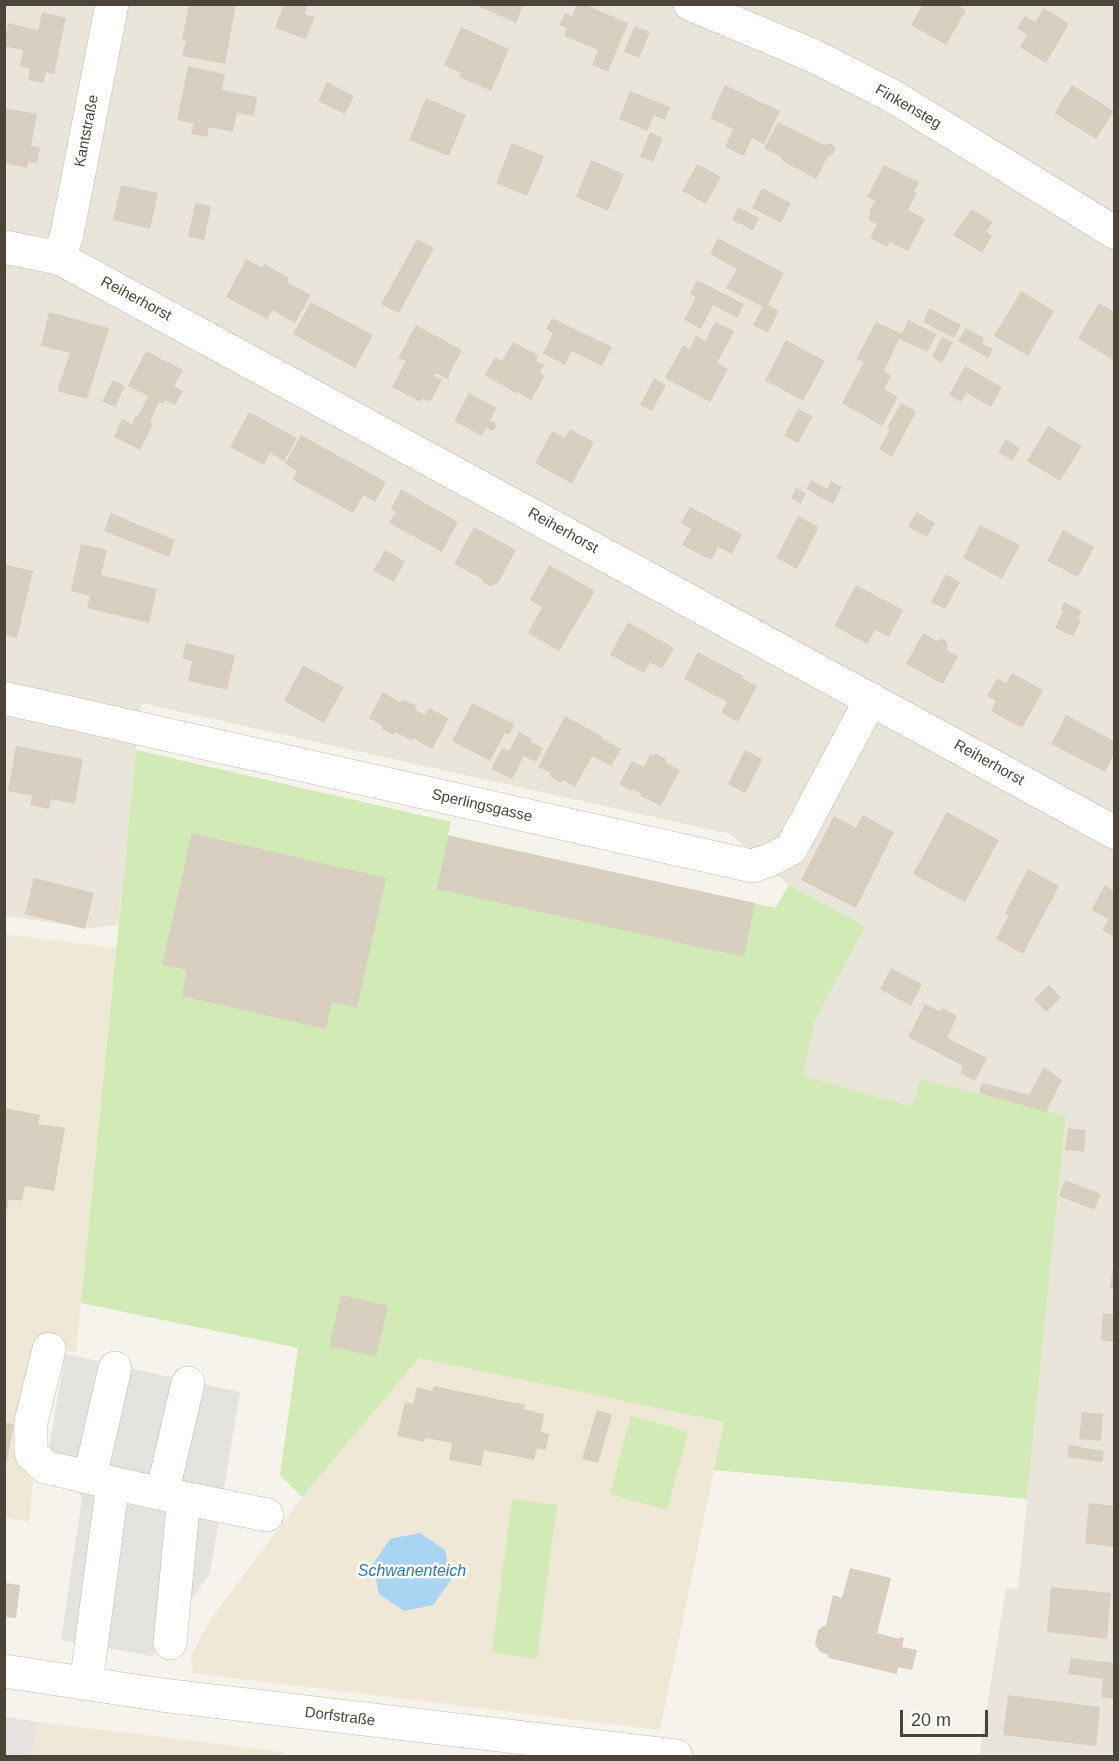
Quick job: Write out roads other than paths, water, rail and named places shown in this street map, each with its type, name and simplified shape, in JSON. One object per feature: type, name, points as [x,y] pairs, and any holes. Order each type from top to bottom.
[{"type":"street","name":"Kantstraße","points":[[60,258],[67,234],[112,4]]},
{"type":"street","name":"Finkensteg","points":[[690,4],[814,56],[894,97],[1114,232]]},
{"type":"street","name":"Reiherhorst","points":[[4,248],[60,258],[1114,832]]},
{"type":"street","name":"Sperlingsgasse","points":[[4,698],[752,866],[771,860],[791,849],[871,699]]},
{"type":"street","points":[[49,1349],[31,1422],[31,1453],[45,1467],[267,1515]]},
{"type":"street","points":[[86,1684],[101,1480],[115,1368]]},
{"type":"street","points":[[170,1643],[173,1496],[188,1383]]},
{"type":"street","name":"Dorfstraße","points":[[4,1671],[86,1684],[617,1753],[676,1756]]},
{"type":"water","name":"Schwanenteich","points":[[420,1533],[445,1550],[451,1580],[433,1605],[404,1611],[379,1594],[373,1564],[390,1539]]}]
